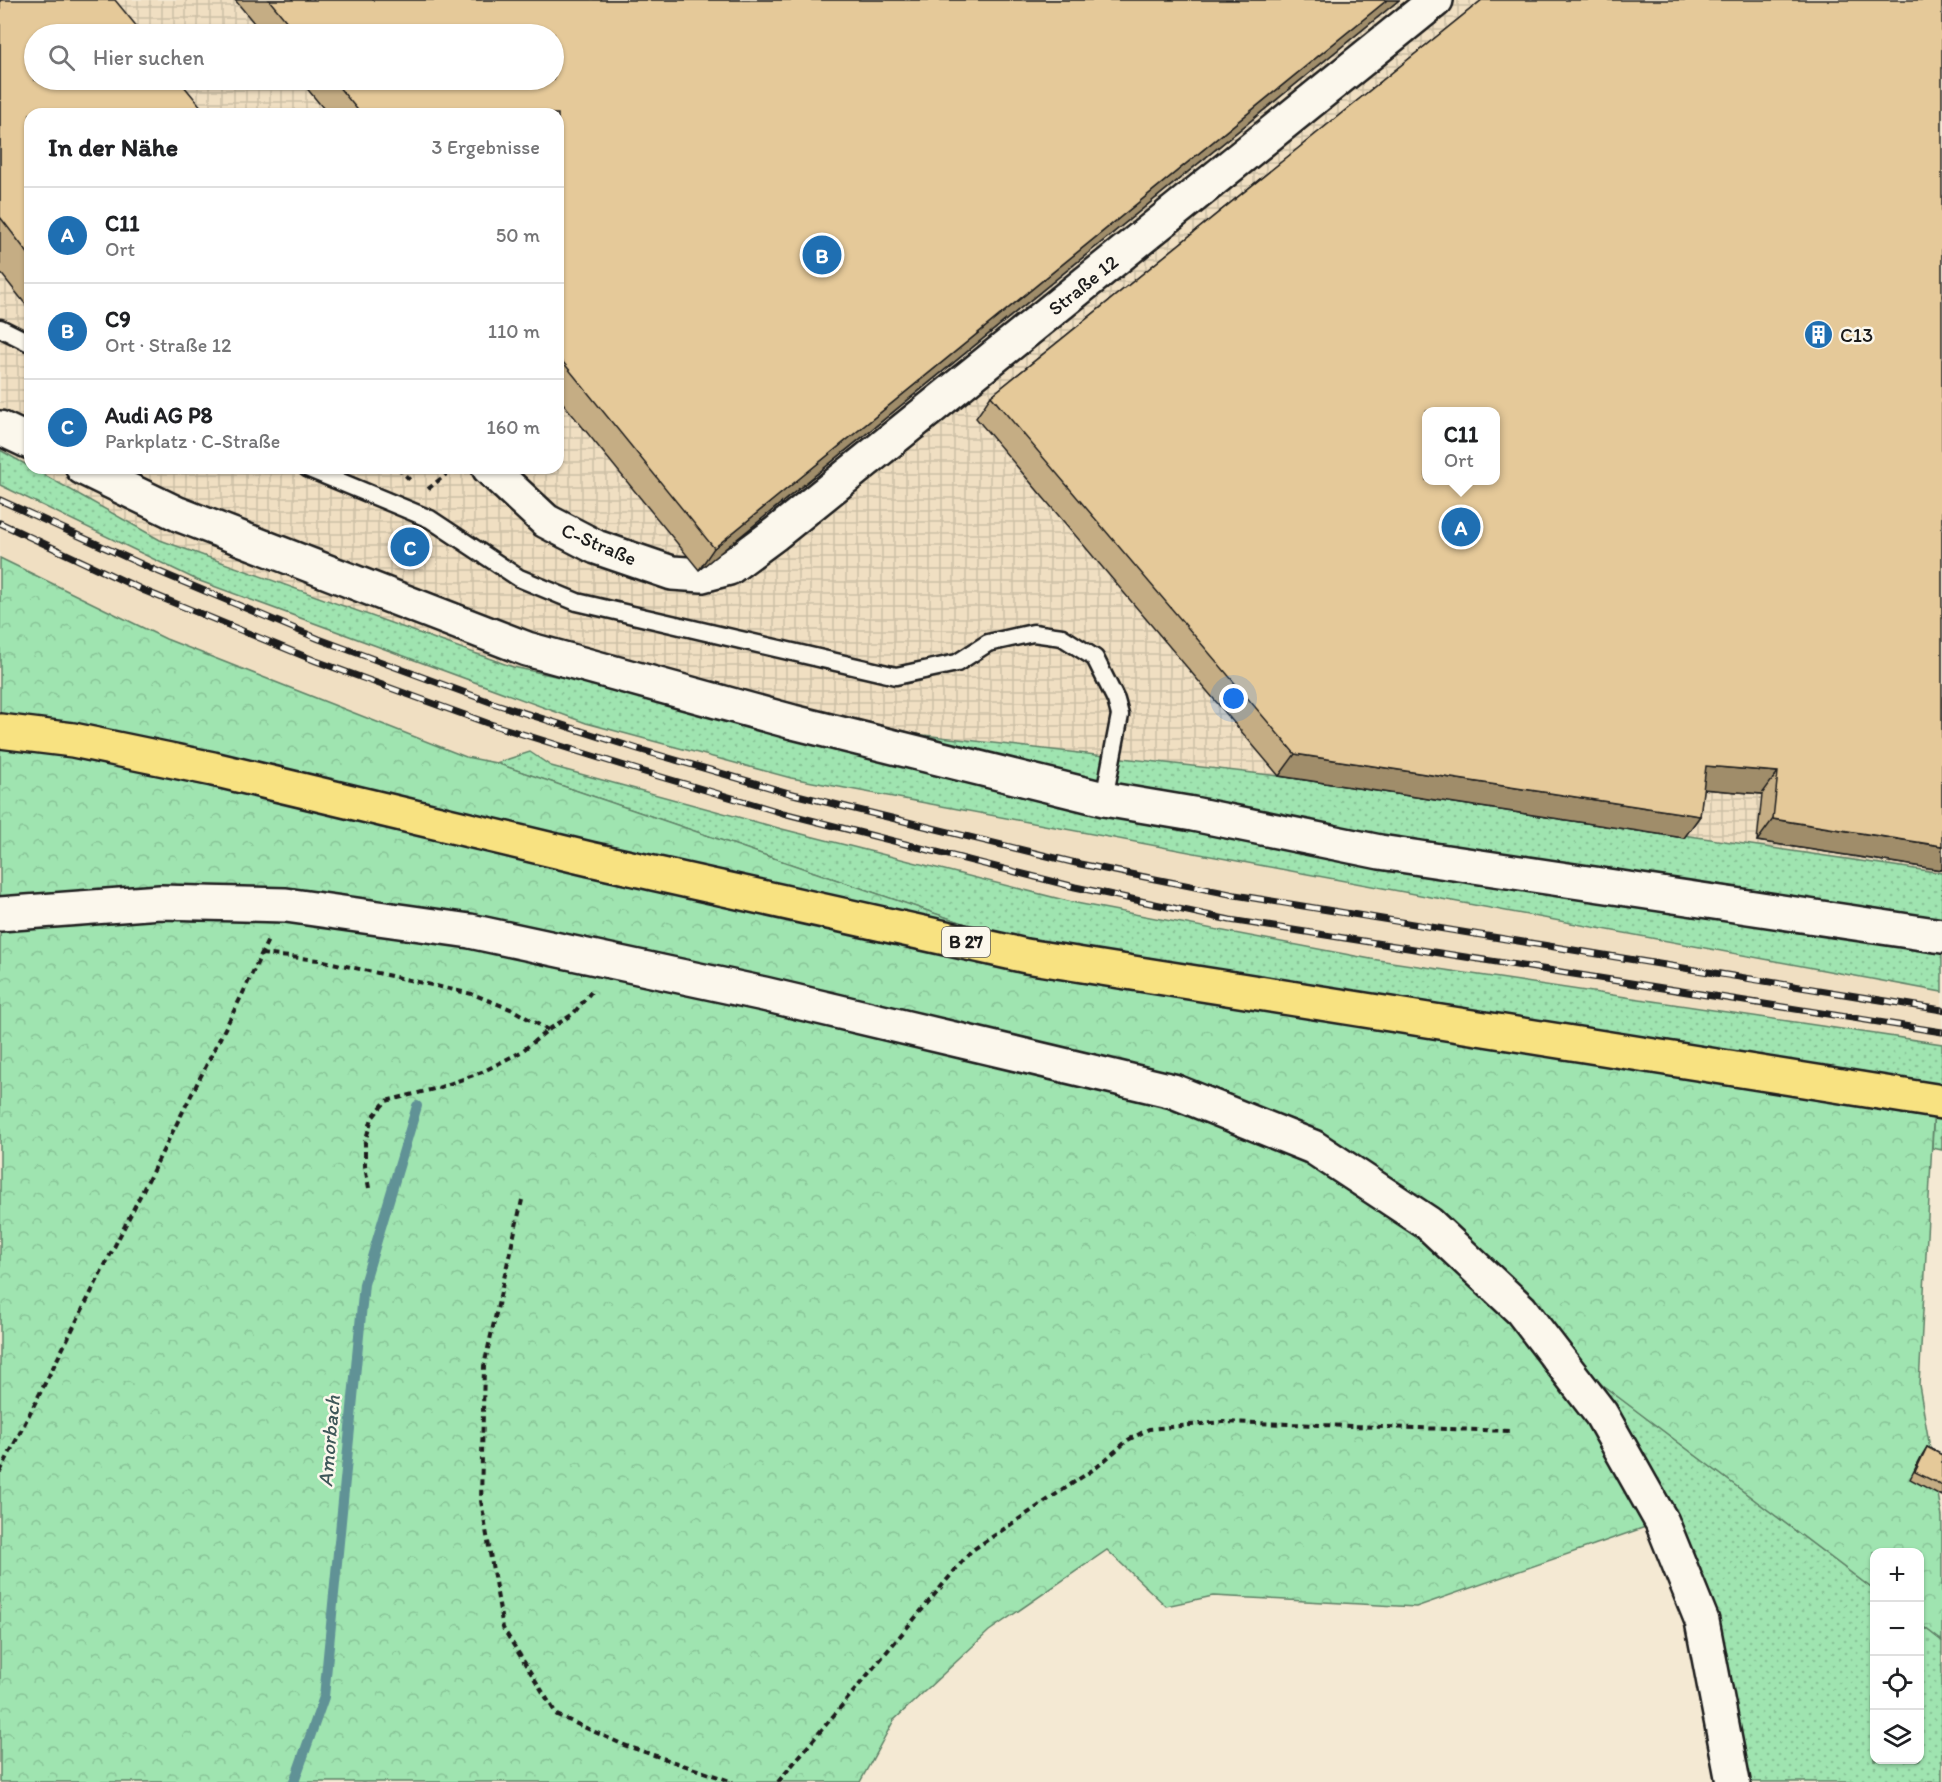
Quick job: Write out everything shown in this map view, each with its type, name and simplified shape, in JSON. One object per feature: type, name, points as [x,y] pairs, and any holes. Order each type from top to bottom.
[{"type":"highway","name":"B 27","points":[[0,731],[73,740],[213,769],[590,859],[1026,956],[1942,1102]]},
{"type":"street","name":"Straße 12","points":[[729,568],[775,534],[1436,0]]},
{"type":"street","points":[[0,428],[24,439]]},
{"type":"street","points":[[95,474],[178,514],[527,649],[793,722],[1104,799],[1193,814],[1380,852],[1942,936]]},
{"type":"street","name":"C-Straße","points":[[495,474],[546,521],[596,547],[672,573],[702,575],[729,568]]},
{"type":"street","points":[[0,914],[160,902],[286,904],[470,931],[764,994],[1173,1091],[1313,1147],[1428,1223],[1521,1311],[1601,1414],[1662,1522],[1702,1622],[1733,1782]]},
{"type":"lane","points":[[0,328],[24,340]]},
{"type":"lane","points":[[321,474],[430,519],[519,578],[577,602],[896,676],[957,663],[988,643],[1033,633],[1062,637],[1095,658],[1116,700],[1120,715],[1104,799]]},
{"type":"path","points":[[423,493],[447,474]]},
{"type":"path","points":[[0,1472],[237,1006],[286,904]]},
{"type":"path","points":[[261,954],[319,960],[472,994],[513,1010],[548,1030]]},
{"type":"path","points":[[369,1188],[365,1167],[365,1142],[372,1118],[386,1101],[438,1088],[482,1072],[521,1052],[548,1030],[573,1014],[595,987],[603,961]]},
{"type":"path","points":[[522,1200],[484,1366],[481,1501],[503,1628],[557,1715],[624,1745],[733,1782]]},
{"type":"path","points":[[778,1782],[971,1551],[1097,1467],[1128,1440],[1149,1429],[1223,1422],[1512,1431]]},
{"type":"shaded area","points":[[0,0],[1942,0],[1942,873],[1279,776],[831,734],[513,667],[160,540],[43,474],[564,474],[564,108],[24,108],[24,464],[0,450]]},
{"type":"shaded area","points":[[0,485],[197,580],[586,723],[791,778],[1942,992],[1942,1044],[1371,959],[1076,903],[782,829],[551,766],[530,752],[496,763],[466,757],[166,639],[0,558]]},
{"type":"green space","points":[[0,450],[24,464],[24,474],[43,474],[160,540],[513,667],[715,711],[1279,776],[1942,873],[1942,992],[791,778],[586,723],[197,580],[0,485]]},
{"type":"green space","points":[[0,558],[166,639],[466,757],[496,763],[1135,982],[1934,1105],[1919,1385],[1942,1517],[1942,1641],[1924,1627],[1924,1548],[1870,1548],[1870,1587],[1577,1366],[1654,1524],[1416,1607],[1213,1596],[1166,1606],[1107,1550],[989,1631],[894,1720],[860,1782],[0,1782]]},
{"type":"green space","points":[[530,752],[551,766],[782,829],[1076,903],[1371,959],[1942,1044],[1942,1150],[1932,1148],[1934,1106],[1135,982],[496,763]]},
{"type":"green space","points":[[1576,1365],[1870,1587],[1870,1764],[1924,1764],[1924,1627],[1942,1641],[1942,1782],[1723,1782],[1694,1623]]},
{"type":"building","points":[[0,0],[115,0],[135,24],[24,24],[24,90],[187,90],[202,108],[24,108],[24,248],[0,217]]},
{"type":"building","points":[[269,0],[1387,0],[714,548],[564,363],[564,108],[356,108],[341,90],[564,90],[564,24],[289,24]]},
{"type":"building","points":[[1482,0],[1942,0],[1942,846],[1773,819],[1778,772],[1706,766],[1700,816],[1295,754],[991,396]]},
{"type":"building","points":[[1927,1447],[1942,1455],[1942,1485],[1915,1472]]},
{"type":"waterway","name":"Amorbach","points":[[294,1782],[324,1697],[364,1284],[417,1106]]},
{"type":"railway","points":[[0,500],[150,568],[319,639],[493,703],[638,749],[789,793],[1080,864],[1235,895],[1942,1010]]},
{"type":"railway","points":[[0,523],[145,591],[316,661],[487,723],[783,813],[1075,887],[1230,920],[1942,1032]]},
{"type":"place","name":"C9","points":[[822,255]]},
{"type":"place","name":"C13","points":[[1819,335]]},
{"type":"place","name":"C11","points":[[1461,527]]},
{"type":"place","name":"Audi AG P8","points":[[410,547]]}]
